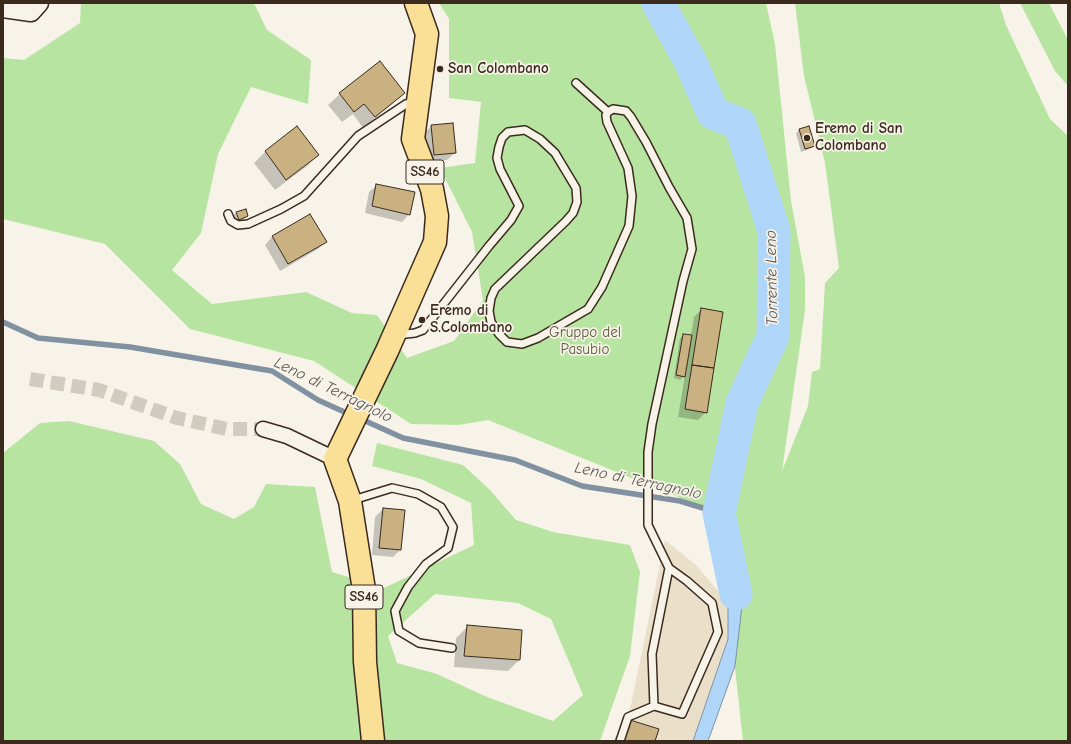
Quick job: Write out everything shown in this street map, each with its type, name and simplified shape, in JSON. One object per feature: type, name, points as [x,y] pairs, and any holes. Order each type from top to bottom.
[{"type":"main road","name":"SS46","points":[[373,740],[365,662],[364,590],[350,500],[339,452],[436,242],[437,216],[432,189],[413,139],[427,34],[416,3]]},
{"type":"street","points":[[3,8],[31,12],[39,3]]},
{"type":"street","points":[[263,429],[339,452]]},
{"type":"lane","points":[[576,84],[608,112]]},
{"type":"lane","points":[[228,214],[231,221],[238,225],[248,224],[281,209],[304,196],[358,136],[406,104],[418,102]]},
{"type":"lane","points":[[608,112],[620,109],[626,111],[631,117],[646,142],[674,197],[688,218],[692,249],[683,281],[652,424],[648,452],[648,525],[668,568],[687,581],[712,603],[718,632],[682,714],[654,706],[628,717],[620,741]]},
{"type":"lane","points":[[390,343],[423,330],[511,220],[519,206],[500,169],[497,158],[498,148],[502,138],[508,132],[525,130],[540,139],[556,152],[576,188],[577,202],[573,213],[566,221],[495,288],[491,298],[489,311],[491,322],[499,334],[507,342],[522,344],[538,338],[588,309],[602,286],[629,226],[632,196],[628,168],[607,122],[606,115],[608,112]]},
{"type":"lane","points":[[350,500],[392,488],[418,494],[441,507],[453,527],[448,548],[426,564],[408,587],[395,611],[399,631],[419,643],[452,648]]},
{"type":"lane","points":[[654,706],[652,654],[668,568]]},
{"type":"shaded area","points":[[665,540],[696,565],[728,603],[728,639],[693,741],[617,741],[631,705]]},
{"type":"green space","name":"Gruppo del Pasubio","points":[[81,3],[254,3],[267,30],[311,60],[308,104],[251,87],[218,154],[201,233],[172,270],[212,304],[306,292],[352,313],[377,315],[407,358],[454,341],[483,300],[472,232],[440,168],[475,163],[481,102],[449,98],[449,19],[439,3],[766,3],[775,44],[791,201],[805,277],[805,310],[782,471],[808,406],[812,372],[820,369],[825,283],[839,268],[825,163],[804,76],[795,3],[999,3],[1006,25],[1050,119],[1068,136],[1068,741],[743,741],[718,513],[488,420],[459,425],[411,424],[314,361],[190,329],[105,244],[3,219],[3,58],[24,60],[80,23]]},
{"type":"green space","points":[[1020,3],[1049,3],[1068,40],[1068,86],[1055,71]]},
{"type":"green space","points":[[69,421],[154,441],[180,464],[201,504],[234,519],[254,507],[266,484],[315,487],[332,572],[384,588],[474,545],[471,503],[421,479],[372,466],[377,443],[463,465],[489,489],[516,520],[553,532],[630,545],[640,572],[630,656],[600,741],[3,741],[3,453],[40,423]],"holes":[[[435,594],[518,603],[551,619],[583,695],[553,721],[487,697],[437,674],[397,663],[388,636]]]},
{"type":"water","points":[[743,550],[742,606],[735,666],[708,741],[693,741],[728,639],[728,603],[716,552]]},
{"type":"building","points":[[380,61],[405,93],[375,117],[364,104],[354,112],[339,93]]},
{"type":"building","points":[[453,123],[456,153],[434,155],[431,125]]},
{"type":"building","points":[[297,126],[319,155],[286,180],[265,151]]},
{"type":"building","name":"Eremo di San Colombano","points":[[809,126],[815,146],[805,149],[799,129]]},
{"type":"building","points":[[376,184],[415,192],[410,215],[372,206]]},
{"type":"building","points":[[246,209],[248,216],[239,220],[236,212]]},
{"type":"building","points":[[310,214],[327,242],[288,264],[272,236]]},
{"type":"building","points":[[701,308],[723,312],[714,368],[692,365]]},
{"type":"building","points":[[683,334],[692,335],[685,377],[676,375]]},
{"type":"building","points":[[692,365],[714,368],[707,413],[685,409]]},
{"type":"building","points":[[383,508],[405,510],[401,550],[379,548]]},
{"type":"building","points":[[467,625],[522,630],[520,660],[464,656]]},
{"type":"building","points":[[630,720],[659,729],[655,741],[623,741]]},
{"type":"waterway","name":"Torrente Leno","points":[[658,3],[690,61],[713,113],[740,124],[774,231],[773,336],[742,403],[719,513],[736,594]]},
{"type":"waterway","name":"Leno di Terragnolo","points":[[3,322],[38,338],[130,347],[272,371],[318,400],[351,415]]},
{"type":"waterway","name":"Leno di Terragnolo","points":[[359,418],[403,438],[515,460],[582,486],[680,501],[719,513]]},
{"type":"tunnel","points":[[30,379],[99,390],[177,418],[227,429],[263,429]]},
{"type":"place","name":"San Colombano","points":[[440,69]]},
{"type":"place","name":"Eremo di San Colombano","points":[[807,138]]},
{"type":"place","name":"Eremo di S.Colombano","points":[[422,320]]}]
